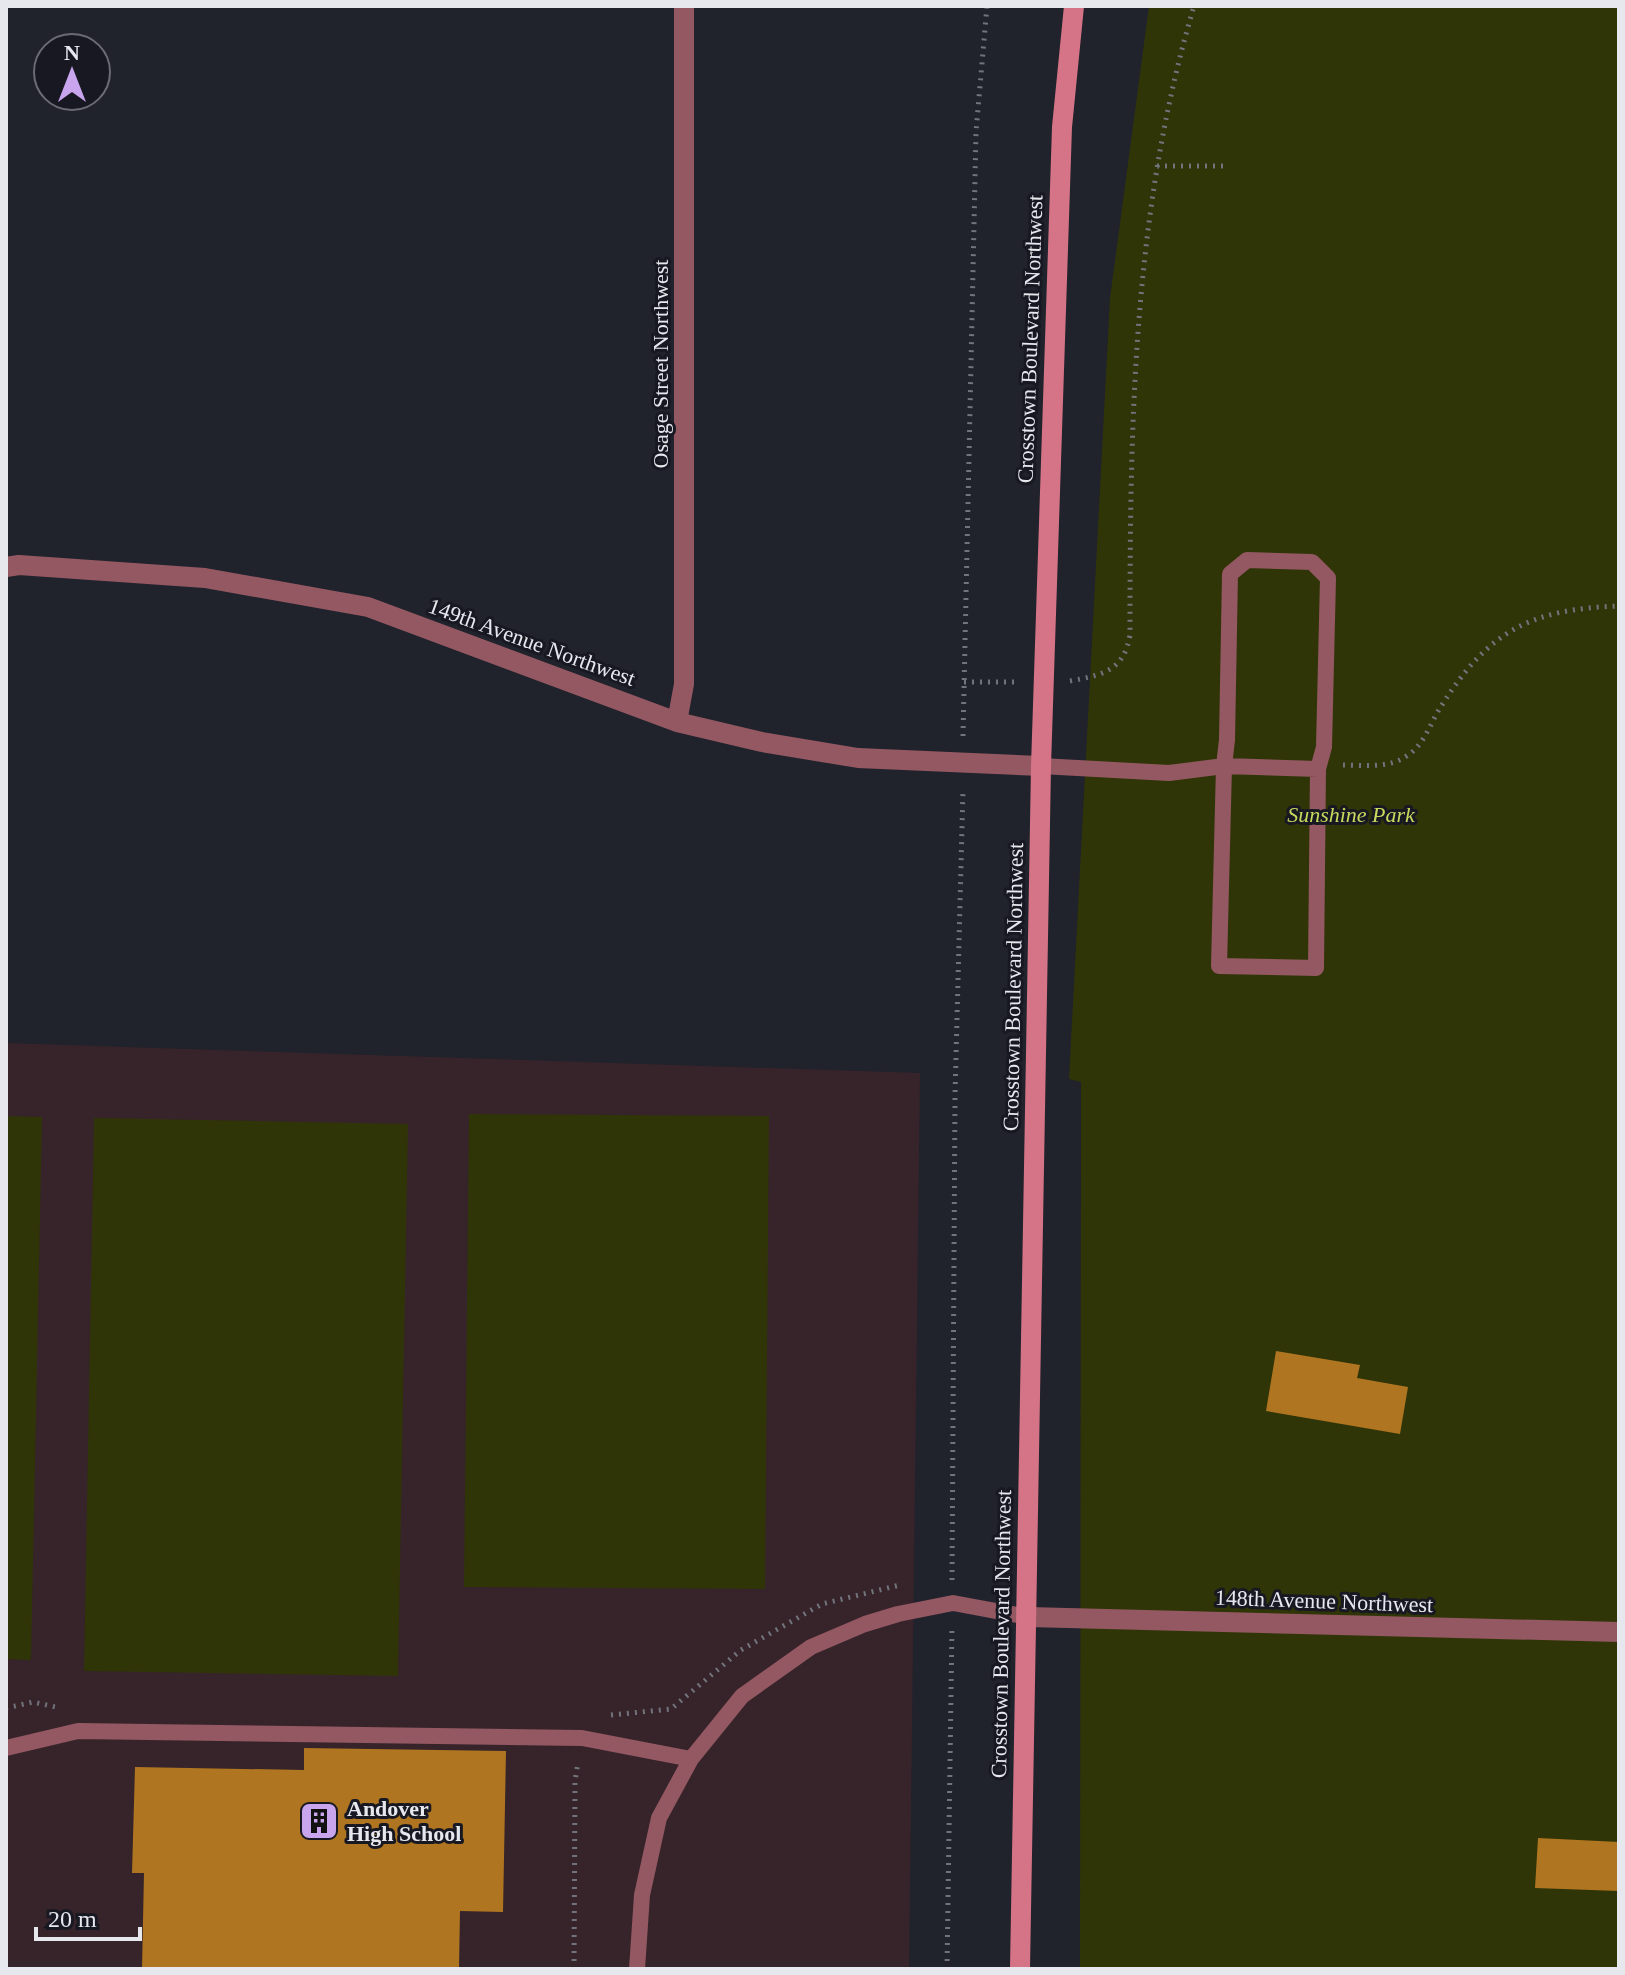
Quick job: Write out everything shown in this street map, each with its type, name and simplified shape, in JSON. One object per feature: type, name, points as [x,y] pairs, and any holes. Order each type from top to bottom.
[{"type":"street","name":"Osage Street Northwest","points":[[677,722],[684,684],[684,6]]},
{"type":"street","name":"Crosstown Boulevard Northwest","points":[[1020,1969],[1041,766],[1062,127],[1074,6]]},
{"type":"street","name":"149th Avenue Northwest","points":[[6,567],[19,565],[205,578],[368,607],[677,722],[762,742],[858,758],[1041,766]]},
{"type":"street","name":"148th Avenue Northwest","points":[[1028,1617],[1619,1632]]},
{"type":"lane","points":[[1247,560],[1312,562],[1328,578],[1324,747],[1318,769],[1316,968],[1219,966],[1230,574],[1247,560]]},
{"type":"lane","points":[[1041,766],[1169,773],[1224,766],[1318,769]]},
{"type":"lane","points":[[637,1969],[642,1895],[659,1818],[691,1759],[742,1696],[811,1647],[834,1635],[898,1614],[953,1603],[1028,1617]]},
{"type":"lane","points":[[6,1748],[78,1731],[582,1738],[691,1759]]},
{"type":"path","points":[[962,727],[976,132],[987,6]]},
{"type":"path","points":[[1069,682],[1099,673],[1123,660],[1130,635],[1131,493],[1144,252],[1157,166],[1194,6]]},
{"type":"path","points":[[1157,166],[1223,166]]},
{"type":"path","points":[[1318,769],[1337,764],[1381,766],[1409,755],[1420,744],[1441,706],[1474,660],[1513,628],[1558,611],[1619,606]]},
{"type":"path","points":[[964,682],[1021,682]]},
{"type":"path","points":[[952,1571],[955,1095],[963,793]]},
{"type":"path","points":[[947,1969],[952,1635]]},
{"type":"shaded area","points":[[6,1043],[920,1073],[909,1969],[6,1969]]},
{"type":"green space","name":"Sunshine Park","points":[[1149,6],[1619,6],[1619,1969],[1080,1969],[1081,1082],[1069,1079],[1110,298]]},
{"type":"green space","points":[[469,1114],[769,1116],[765,1589],[464,1587]]},
{"type":"green space","points":[[6,1116],[42,1117],[31,1660],[6,1659]]},
{"type":"green space","points":[[94,1118],[408,1124],[398,1676],[84,1671]]},
{"type":"building","points":[[1276,1351],[1360,1365],[1357,1378],[1408,1387],[1400,1434],[1266,1411]]},
{"type":"building","name":"Andover High School","points":[[304,1748],[506,1751],[503,1912],[460,1911],[459,1969],[142,1969],[144,1873],[132,1873],[135,1767],[304,1770]]},
{"type":"building","points":[[1538,1838],[1619,1842],[1619,1891],[1535,1888]]},
{"type":"place","name":"Andover High School","points":[[319,1821]]}]
